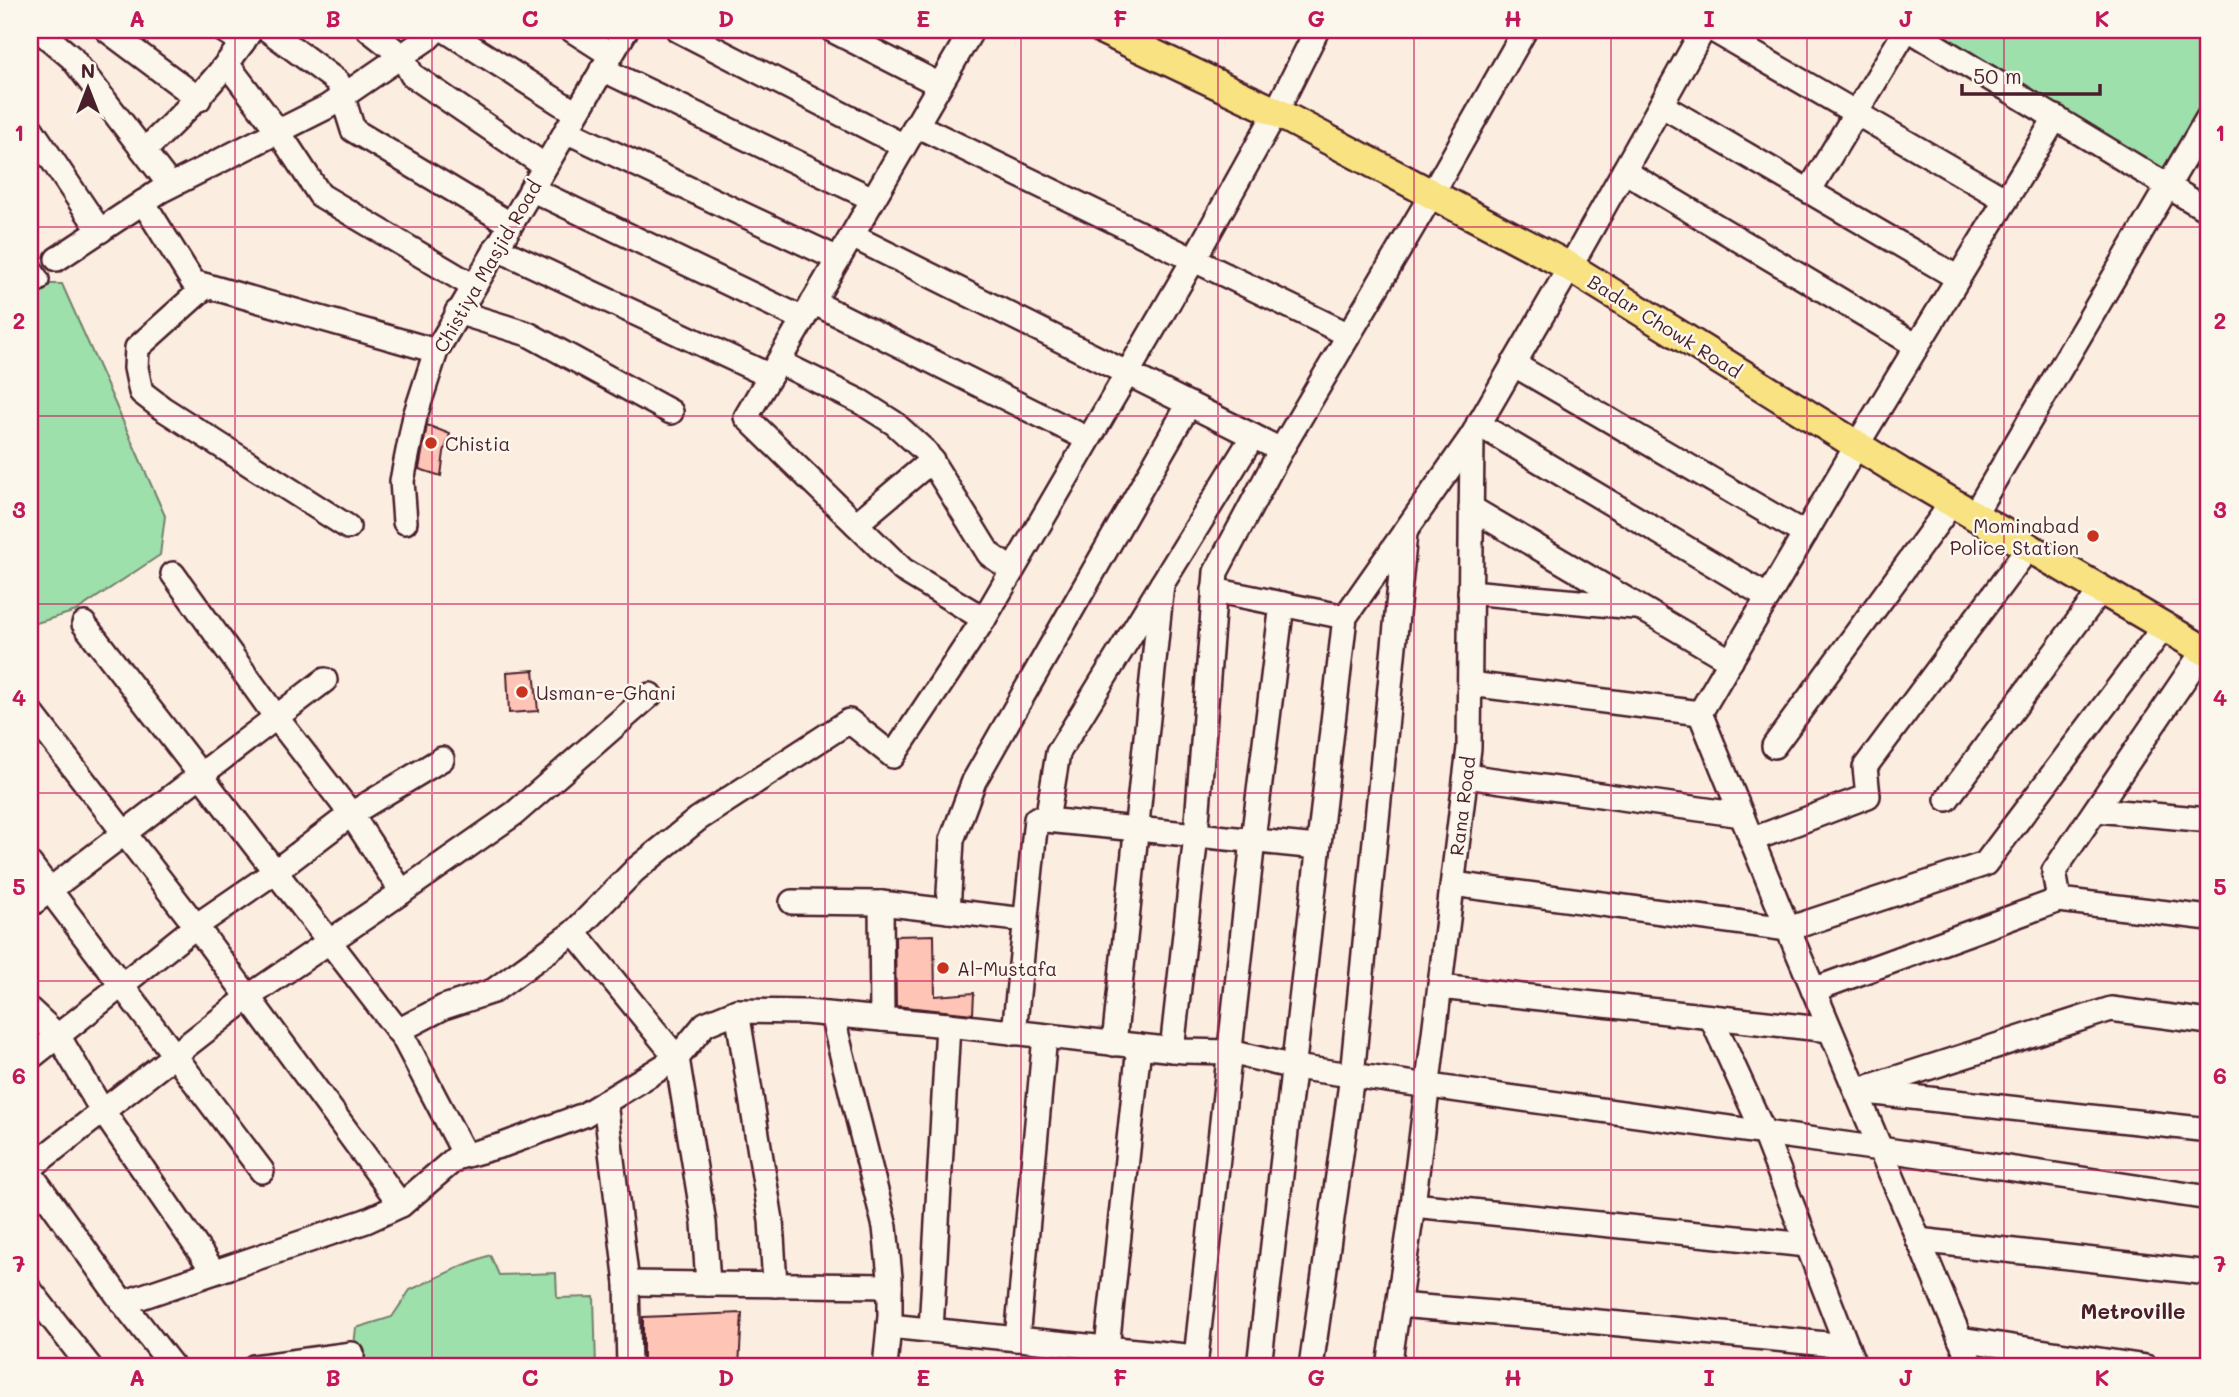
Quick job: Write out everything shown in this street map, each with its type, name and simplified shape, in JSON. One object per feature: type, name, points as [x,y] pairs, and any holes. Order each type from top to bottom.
[{"type":"main road","name":"Badar Chowk Road","points":[[1103,30],[1276,112],[1570,268],[1963,509],[2206,651]]},
{"type":"street","points":[[39,30],[72,58],[170,185]]},
{"type":"street","points":[[107,30],[199,99]]},
{"type":"street","points":[[145,150],[199,99],[247,36],[223,30]]},
{"type":"street","points":[[268,30],[338,82],[353,130],[510,224]]},
{"type":"street","points":[[369,30],[402,56],[412,75],[545,166]]},
{"type":"street","points":[[57,259],[170,185],[327,107],[436,30]]},
{"type":"street","points":[[445,30],[571,122],[838,260]]},
{"type":"street","points":[[572,30],[607,62],[873,200]]},
{"type":"street","name":"Chistiya Masjid Road","points":[[405,522],[401,481],[415,415],[436,351],[626,30]]},
{"type":"street","points":[[678,30],[904,146]]},
{"type":"street","points":[[832,30],[940,85]]},
{"type":"street","points":[[972,30],[746,417],[903,570],[984,619]]},
{"type":"street","points":[[398,1031],[444,1007],[493,991],[574,932],[635,870],[698,819],[849,721],[892,757],[984,619],[1194,259],[1276,112],[1317,30]]},
{"type":"street","name":"Rana Road","points":[[1389,1367],[1413,1205],[1469,748],[1471,508],[1475,430],[1570,268],[1703,30]]},
{"type":"street","points":[[1713,30],[2006,200]]},
{"type":"street","points":[[1809,191],[1854,113],[1908,30],[2209,211]]},
{"type":"street","points":[[1172,1050],[1196,835],[1216,572],[1281,450],[1432,194],[1515,33]]},
{"type":"street","points":[[227,64],[278,131],[320,195],[473,286]]},
{"type":"street","points":[[1661,105],[1958,278]]},
{"type":"street","points":[[1774,746],[1963,509],[2209,116]]},
{"type":"street","points":[[1700,713],[1857,445],[2056,117]]},
{"type":"street","points":[[916,125],[1349,335]]},
{"type":"street","points":[[30,127],[100,231]]},
{"type":"street","points":[[1624,171],[1917,346]]},
{"type":"street","points":[[531,189],[808,311],[1088,439]]},
{"type":"street","points":[[143,202],[193,282],[436,351]]},
{"type":"street","points":[[852,236],[1281,450]]},
{"type":"street","points":[[495,248],[872,409],[894,423],[926,452],[989,554],[1012,570]]},
{"type":"street","points":[[206,286],[137,348],[136,368],[141,392],[169,413],[348,527]]},
{"type":"street","points":[[457,312],[528,334],[671,412]]},
{"type":"street","points":[[1514,363],[1805,534]]},
{"type":"street","points":[[948,911],[952,841],[974,781],[1189,404]]},
{"type":"street","points":[[1259,1367],[1345,617],[1475,430],[1768,597]]},
{"type":"street","points":[[1047,820],[1058,753],[1253,436]]},
{"type":"street","points":[[856,524],[932,460]]},
{"type":"street","points":[[1471,508],[1731,661]]},
{"type":"street","points":[[1311,1367],[1352,1076],[1405,530]]},
{"type":"street","points":[[1751,839],[1868,796],[1865,767],[2029,547]]},
{"type":"street","points":[[173,574],[276,717],[351,814],[402,892]]},
{"type":"street","points":[[1114,1044],[1162,584]]},
{"type":"street","points":[[1214,590],[1345,617]]},
{"type":"street","points":[[1947,799],[2101,590]]},
{"type":"street","points":[[1470,592],[1641,608]]},
{"type":"street","points":[[889,1326],[1017,1339],[1118,1355],[1196,1362],[1282,604]]},
{"type":"street","points":[[84,624],[398,1031],[466,1155]]},
{"type":"street","points":[[1453,884],[1788,929],[1985,864],[2164,627]]},
{"type":"street","points":[[2059,900],[2054,871],[2206,651]]},
{"type":"street","points":[[30,905],[325,680]]},
{"type":"street","points":[[1470,684],[1700,713]]},
{"type":"street","points":[[30,1168],[248,998],[515,813],[650,695]]},
{"type":"street","points":[[30,710],[195,926],[401,1205]]},
{"type":"street","points":[[1700,713],[1972,1367]]},
{"type":"street","points":[[30,1058],[195,926],[276,871],[351,814],[442,759]]},
{"type":"street","points":[[1466,776],[1742,815]]},
{"type":"street","points":[[2096,810],[2209,820]]},
{"type":"street","points":[[1014,1033],[1037,819],[1317,847]]},
{"type":"street","points":[[30,864],[262,1171]]},
{"type":"street","points":[[1813,990],[2059,900],[2209,918]]},
{"type":"street","points":[[792,902],[881,903],[1026,920]]},
{"type":"street","points":[[881,903],[882,1019]]},
{"type":"street","points":[[574,932],[677,1058],[704,1223],[708,1284]]},
{"type":"street","points":[[1440,987],[1830,1030]]},
{"type":"street","points":[[1856,1091],[2111,1009],[2209,1022]]},
{"type":"street","points":[[30,1010],[59,1037],[103,1110],[214,1272]]},
{"type":"street","points":[[737,1011],[771,1220],[775,1285]]},
{"type":"street","points":[[123,1303],[366,1222],[401,1205],[456,1158],[503,1145],[584,1115],[677,1058],[705,1024],[737,1011],[882,1019],[1172,1050],[1230,1052],[1294,1067],[1352,1076],[1880,1149],[2209,1198]]},
{"type":"street","points":[[832,1015],[885,1227],[890,1286],[885,1367]]},
{"type":"street","points":[[1398,1306],[1568,1319],[1851,1357],[1764,1133],[1711,1017]]},
{"type":"street","points":[[931,1330],[948,1026]]},
{"type":"street","points":[[1017,1339],[1045,1036]]},
{"type":"street","points":[[1118,1355],[1139,1046]]},
{"type":"street","points":[[1856,1091],[2209,1130]]},
{"type":"street","points":[[606,1102],[627,1283],[629,1367]]},
{"type":"street","points":[[30,1173],[123,1303],[173,1367]]},
{"type":"street","points":[[1413,1205],[1807,1245]]},
{"type":"street","points":[[1918,1240],[2209,1273]]},
{"type":"street","points":[[627,1283],[890,1286]]},
{"type":"street","points":[[30,1290],[90,1367]]},
{"type":"street","points":[[1960,1339],[2146,1367]]},
{"type":"street","points":[[254,1367],[352,1354],[352,1367]]},
{"type":"green space","points":[[1909,30],[2209,30],[2209,115],[2168,184]]},
{"type":"green space","points":[[30,284],[62,284],[165,516],[160,555],[76,611],[30,625]]},
{"type":"green space","points":[[490,1255],[499,1275],[556,1273],[557,1298],[594,1297],[596,1367],[355,1367],[353,1354],[356,1328],[392,1317],[410,1290]]},
{"type":"building","name":"Chistia","points":[[427,425],[450,434],[441,476],[419,469]]},
{"type":"building","name":"Usman-e-Ghani","points":[[534,670],[538,711],[509,713],[507,672]]},
{"type":"building","points":[[934,935],[935,996],[974,993],[973,1014],[896,1006],[895,936]]},
{"type":"building","points":[[742,1313],[739,1367],[643,1367],[643,1317]]},
{"type":"place","name":"Chistia","points":[[431,443]]},
{"type":"place","name":"Mominabad Police Station","points":[[2093,536]]},
{"type":"place","name":"Usman-e-Ghani","points":[[522,692]]},
{"type":"place","name":"Al-Mustafa","points":[[943,968]]},
{"type":"district","name":"Metroville","points":[[2133,1310]]}]
